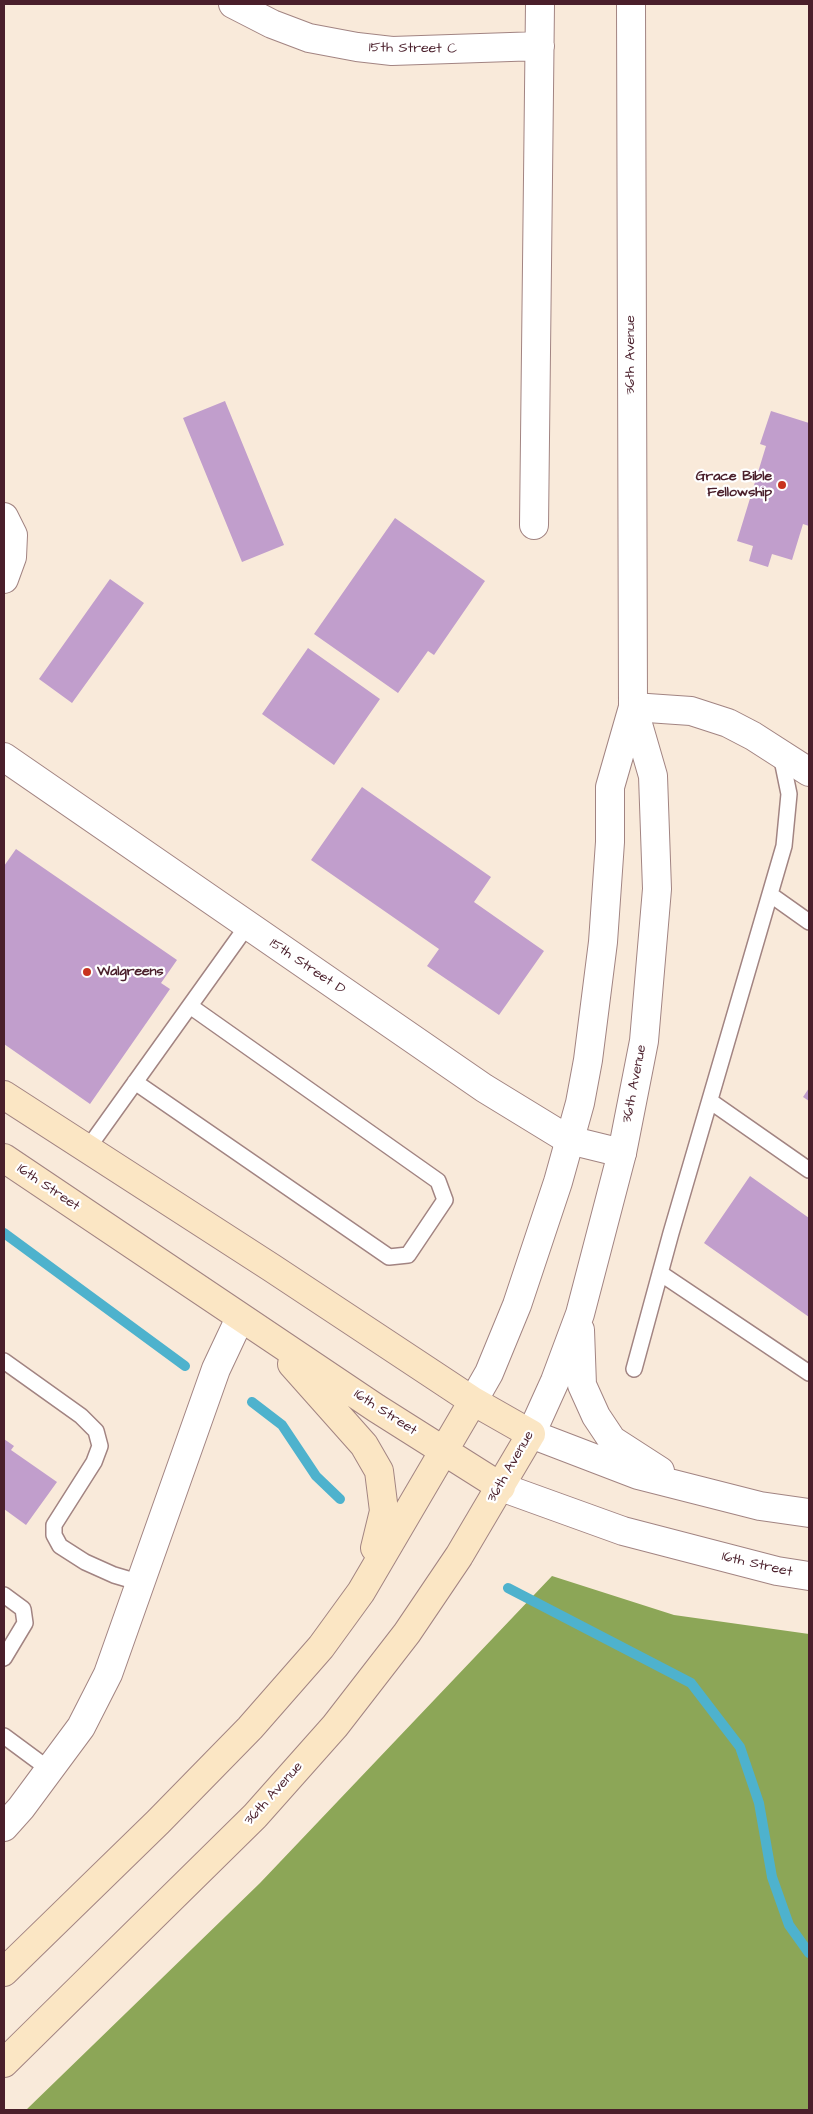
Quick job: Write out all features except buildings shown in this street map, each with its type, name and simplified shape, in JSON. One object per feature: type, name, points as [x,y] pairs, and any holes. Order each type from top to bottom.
[{"type":"main road","points":[[4,1095],[88,1148],[473,1401],[531,1434]]},
{"type":"main road","name":"16th Street","points":[[4,1158],[251,1325],[443,1451],[501,1486]]},
{"type":"main road","points":[[251,1325],[364,1445],[379,1471],[384,1511],[379,1538],[361,1592]]},
{"type":"main road","name":"36th Avenue","points":[[4,1972],[158,1822],[250,1728],[321,1647],[361,1592],[473,1401]]},
{"type":"main road","name":"36th Avenue","points":[[4,2063],[255,1816],[335,1726],[407,1633],[459,1556],[531,1434]]},
{"type":"street","name":"15th Street C","points":[[233,4],[272,24],[310,38],[357,47],[392,51],[540,46]]},
{"type":"street","points":[[534,525],[540,4]]},
{"type":"street","name":"36th Avenue","points":[[531,1434],[555,1381],[580,1314],[622,1153],[644,1041],[657,889],[652,776],[633,707],[631,4]]},
{"type":"street","points":[[4,579],[12,557],[8,526]]},
{"type":"street","points":[[633,707],[691,711],[728,723],[809,772]]},
{"type":"street","name":"36th Avenue","points":[[473,1401],[489,1373],[517,1305],[558,1182],[580,1103],[596,1000],[610,842],[610,787],[633,707]]},
{"type":"street","name":"15th Street D","points":[[4,757],[484,1088],[569,1140],[622,1153]]},
{"type":"street","points":[[580,1314],[582,1384],[596,1416],[612,1440],[661,1472],[760,1506]]},
{"type":"street","points":[[4,1827],[50,1770],[81,1727],[108,1674],[216,1369],[251,1325]]},
{"type":"street","points":[[531,1434],[638,1475],[760,1506],[809,1513]]},
{"type":"street","name":"16th Street","points":[[501,1486],[623,1531],[777,1571],[809,1576]]},
{"type":"lane","points":[[634,1369],[784,846],[789,794],[781,755]]},
{"type":"lane","points":[[771,895],[809,922]]},
{"type":"lane","points":[[88,1148],[247,926]]},
{"type":"lane","points":[[135,1082],[389,1256],[408,1255],[445,1200],[438,1181],[190,1006]]},
{"type":"lane","points":[[710,1101],[809,1170]]},
{"type":"lane","points":[[660,1273],[809,1373]]},
{"type":"lane","points":[[4,1361],[81,1416],[96,1431],[100,1446],[94,1462],[54,1525],[54,1535],[60,1546],[84,1562],[114,1575],[141,1583]]},
{"type":"lane","points":[[4,1595],[22,1609],[25,1623],[4,1658]]},
{"type":"lane","points":[[4,1736],[50,1770]]},
{"type":"green space","points":[[552,1576],[674,1615],[809,1634],[809,2110],[26,2110],[260,1883]]},
{"type":"waterway","points":[[4,1233],[185,1366]]},
{"type":"waterway","points":[[252,1402],[282,1425],[316,1476],[340,1499]]},
{"type":"waterway","points":[[508,1588],[691,1683],[740,1747],[759,1803],[772,1877],[789,1925],[809,1953]]},
{"type":"place","name":"Grace Bible Fellowship","points":[[782,485]]},
{"type":"place","name":"Walgreens","points":[[87,972]]}]
